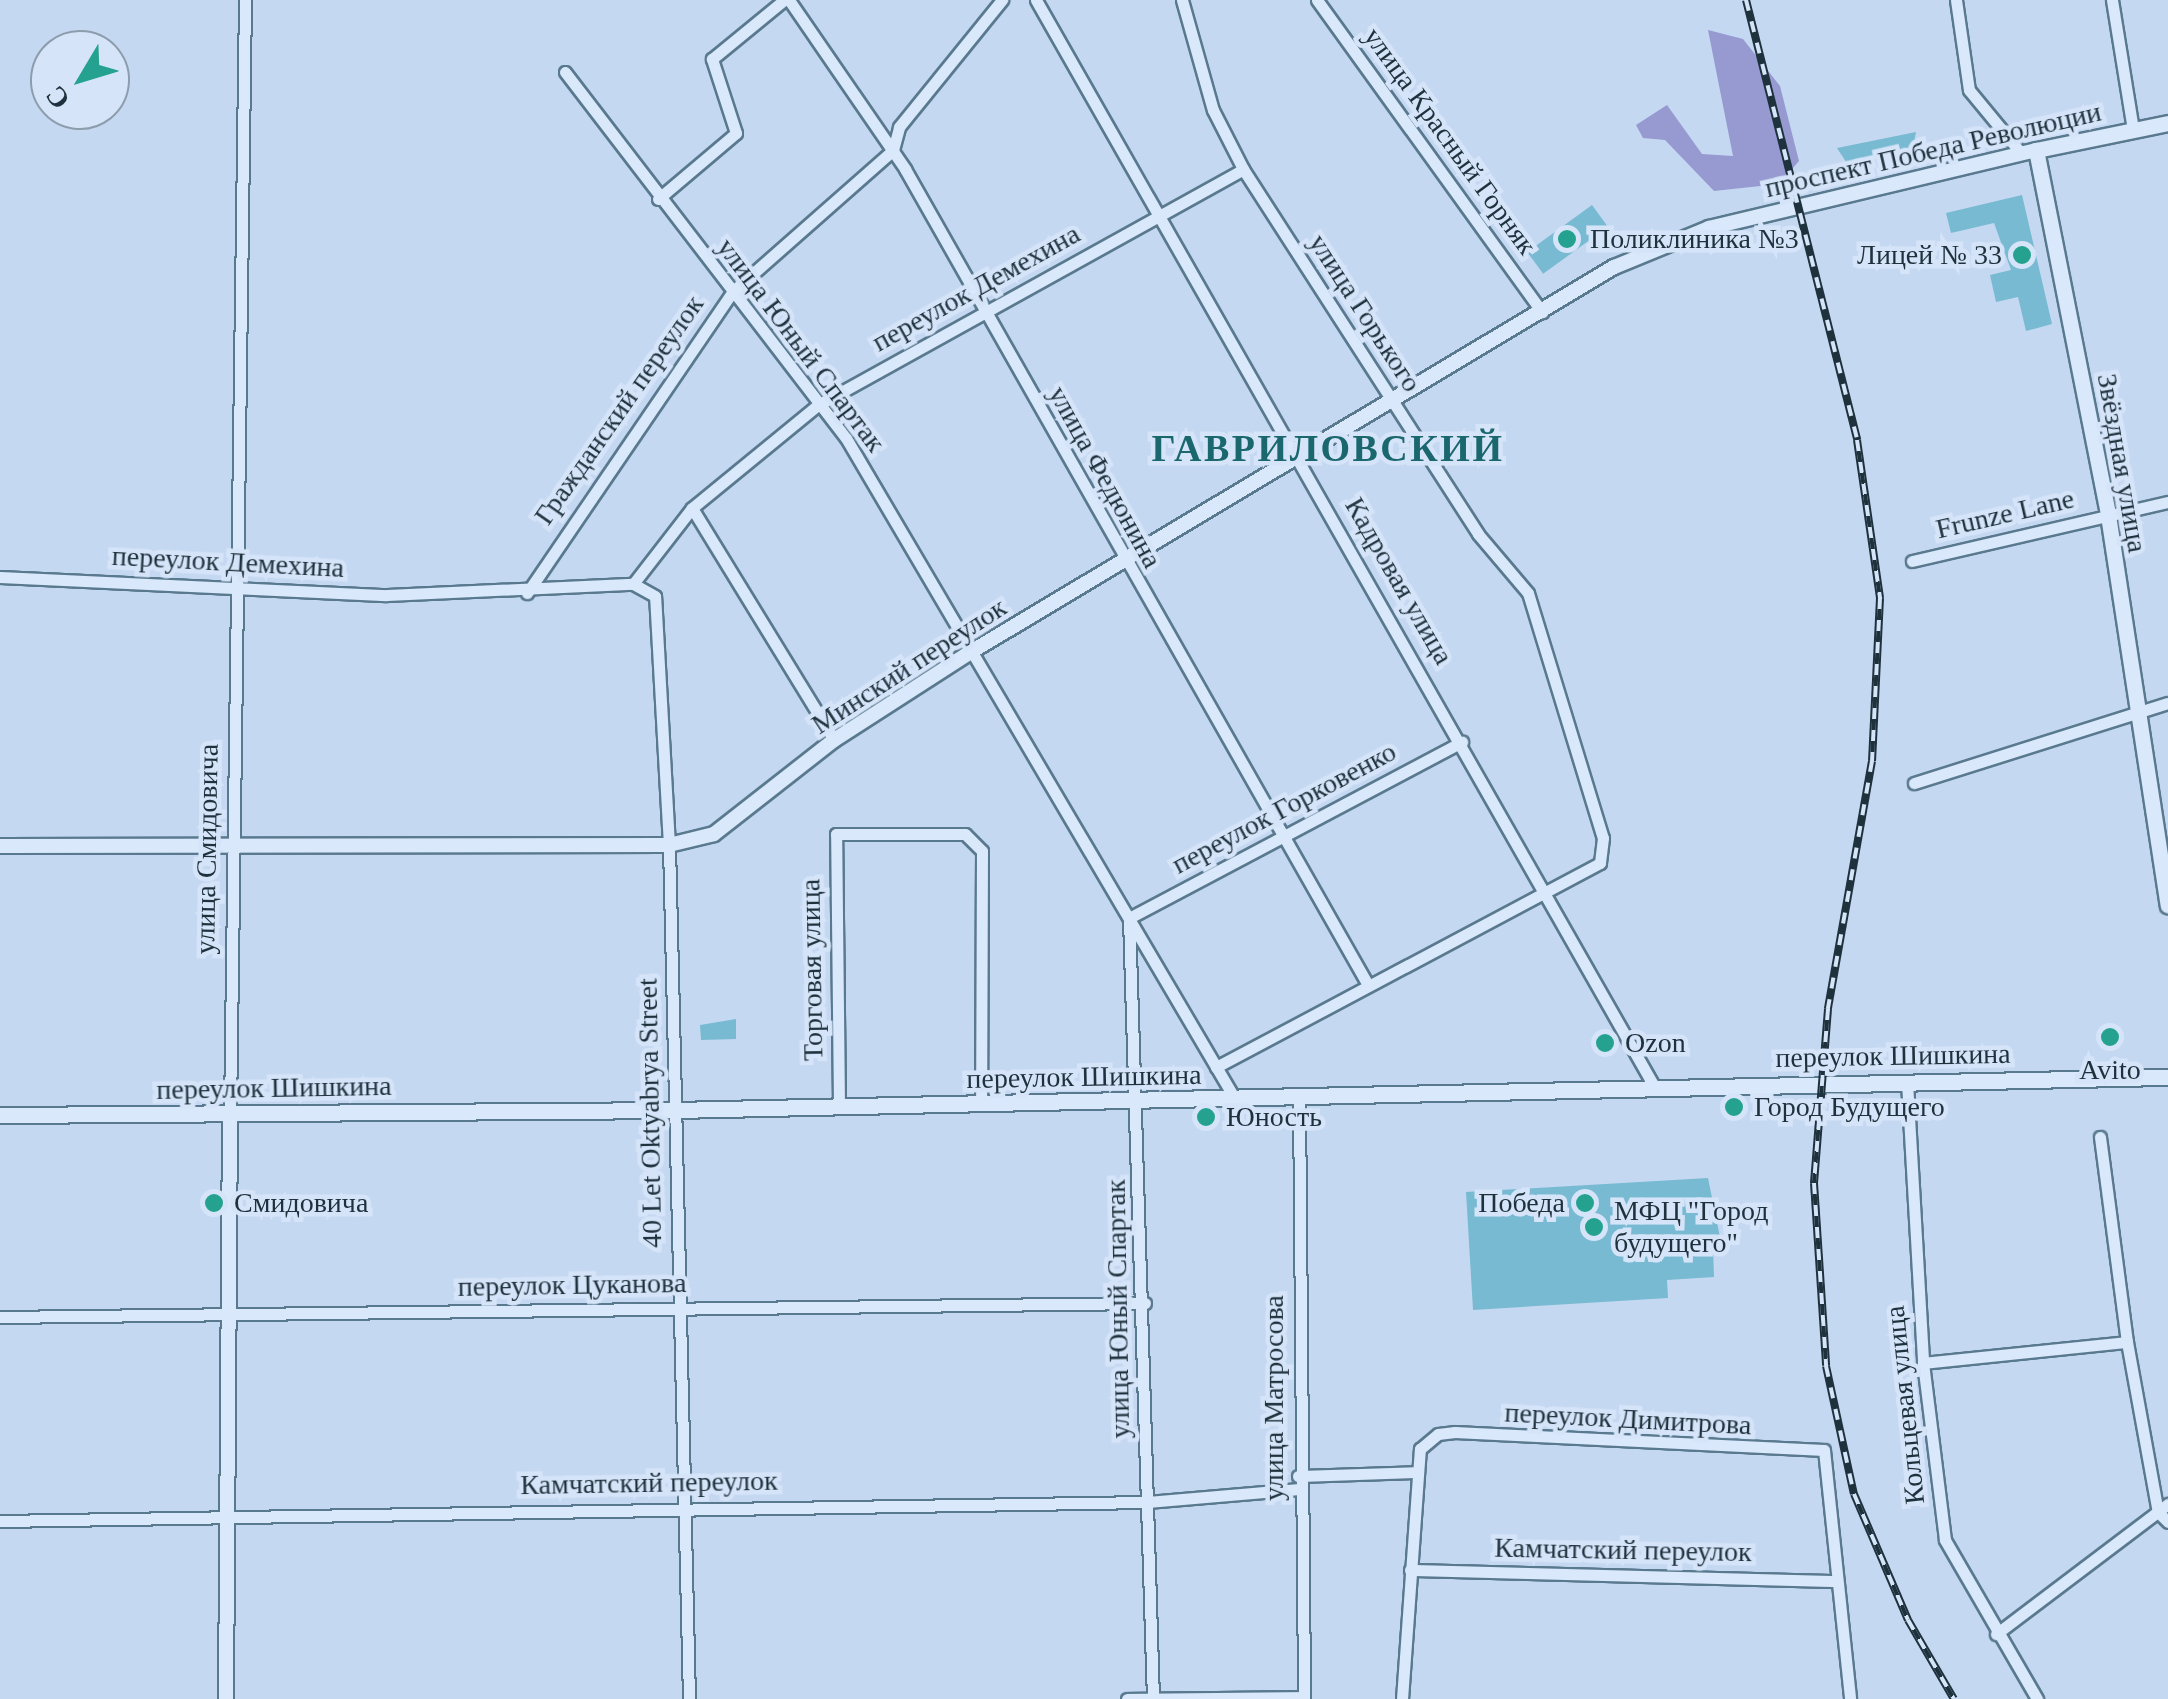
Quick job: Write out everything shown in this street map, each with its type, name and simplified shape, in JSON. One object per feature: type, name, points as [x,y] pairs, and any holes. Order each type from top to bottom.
[{"type":"main road","name":"проспект Победа Революции","points":[[2028,152],[2168,123]]},
{"type":"main road","name":"Звёздная улица","points":[[2028,152],[2108,516],[2168,903]]},
{"type":"main road","name":"переулок Шишкина","points":[[0,1116],[675,1110],[1654,1086],[2168,1078]]},
{"type":"street","name":"улица Смидовича","points":[[226,1699],[232,844],[245,0]]},
{"type":"street","name":"улица Федюнина","points":[[787,0],[893,150],[1123,562],[1368,985]]},
{"type":"street","points":[[658,199],[736,132],[712,59],[787,0]]},
{"type":"street","name":"Гражданский переулок","points":[[527,593],[732,292],[893,150],[900,128],[1002,0]]},
{"type":"street","name":"Кадровая улица","points":[[1036,0],[1549,892],[1654,1086]]},
{"type":"street","name":"улица Горького","points":[[1182,0],[1212,110],[1243,169],[1393,404],[1540,618],[1603,838],[1600,864]]},
{"type":"street","name":"улица Красный Горняк","points":[[1317,0],[1542,312]]},
{"type":"street","points":[[1956,0],[1969,90],[2028,152]]},
{"type":"street","points":[[2112,0],[2133,130]]},
{"type":"street","name":"улица Юный Спартак","points":[[566,72],[658,199],[846,438],[969,653],[1235,1099]]},
{"type":"street","name":"проспект Победа Революции","points":[[1710,228],[2028,152]]},
{"type":"street","name":"переулок Демехина","points":[[0,576],[236,587],[527,593],[633,584],[655,547],[692,508],[818,405],[984,309],[1160,218],[1243,169]]},
{"type":"street","name":"Минский переулок","points":[[0,846],[668,846],[714,834],[766,801],[834,740],[969,653],[1393,404],[1614,267],[1710,228]]},
{"type":"street","name":"Frunze Lane","points":[[1912,561],[2168,502]]},
{"type":"street","points":[[692,508],[834,740]]},
{"type":"street","name":"40 Let Oktyabrya Street","points":[[633,584],[655,596],[668,846],[689,1699]]},
{"type":"street","points":[[1914,784],[2168,703]]},
{"type":"street","name":"переулок Горковенко","points":[[1129,918],[1462,742]]},
{"type":"street","name":"Торговая улица","points":[[839,1106],[836,834],[965,834],[982,852],[981,1104]]},
{"type":"street","name":"переулок Шишкина","points":[[1216,1067],[1600,864]]},
{"type":"street","name":"улица Юный Спартак","points":[[1129,918],[1144,1303],[1153,1699]]},
{"type":"street","name":"Кольцевая улица","points":[[1907,1082],[1923,1364],[1944,1540],[2037,1699]]},
{"type":"street","name":"улица Матросова","points":[[1299,1096],[1298,1483],[1304,1698]]},
{"type":"street","points":[[2100,1137],[2127,1342],[2168,1522]]},
{"type":"street","name":"переулок Цуканова","points":[[0,1317],[1144,1303]]},
{"type":"street","points":[[1923,1364],[2127,1342]]},
{"type":"street","name":"переулок Димитрова","points":[[1417,1472],[1429,1438],[1455,1432],[1824,1450],[1835,1581]]},
{"type":"street","points":[[1298,1483],[1417,1472],[1402,1699]]},
{"type":"street","name":"Камчатский переулок","points":[[0,1521],[684,1506],[1147,1502],[1298,1483]]},
{"type":"street","points":[[1996,1634],[2163,1508]]},
{"type":"street","name":"Камчатский переулок","points":[[1410,1570],[1835,1581]]},
{"type":"street","points":[[1835,1581],[1850,1699]]},
{"type":"street","points":[[1127,1699],[1304,1698]]},
{"type":"shaded area","points":[[1708,30],[1743,39],[1780,86],[1799,161],[1779,184],[1714,191],[1665,140],[1643,138],[1636,125],[1667,105],[1702,154],[1733,156]]},
{"type":"building","points":[[1916,132],[1913,148],[1848,165],[1837,148]]},
{"type":"building","name":"Лицей № 33","points":[[2022,195],[2052,324],[2026,331],[2018,297],[1996,302],[1990,275],[2011,270],[1994,223],[1951,233],[1946,213]]},
{"type":"building","name":"Поликлиника №3","points":[[1592,205],[1608,227],[1543,274],[1527,252]]},
{"type":"building","points":[[736,1019],[736,1039],[701,1040],[700,1025]]},
{"type":"building","name":"МФЦ \"Город будущего\"","points":[[1708,1178],[1722,1247],[1713,1248],[1714,1277],[1667,1280],[1668,1298],[1473,1310],[1466,1192]]},
{"type":"railway","points":[[1746,0],[1857,440],[1880,598],[1872,761],[1828,1009],[1814,1183],[1826,1366],[1854,1494],[1908,1620],[1954,1699]]},
{"type":"place","name":"Поликлиника №3","points":[[1567,239]]},
{"type":"place","name":"Лицей № 33","points":[[2022,255]]},
{"type":"place","name":"Avito","points":[[2110,1037]]},
{"type":"place","name":"Ozon","points":[[1605,1043]]},
{"type":"place","name":"Город Будущего","points":[[1734,1107]]},
{"type":"place","name":"Юность","points":[[1206,1117]]},
{"type":"place","name":"Смидовича","points":[[214,1203]]},
{"type":"place","name":"Победа","points":[[1585,1203]]},
{"type":"place","name":"МФЦ \"Город будущего\"","points":[[1594,1227]]},
{"type":"district","name":"ГАВРИЛОВСКИЙ","points":[[1328,449]]}]
